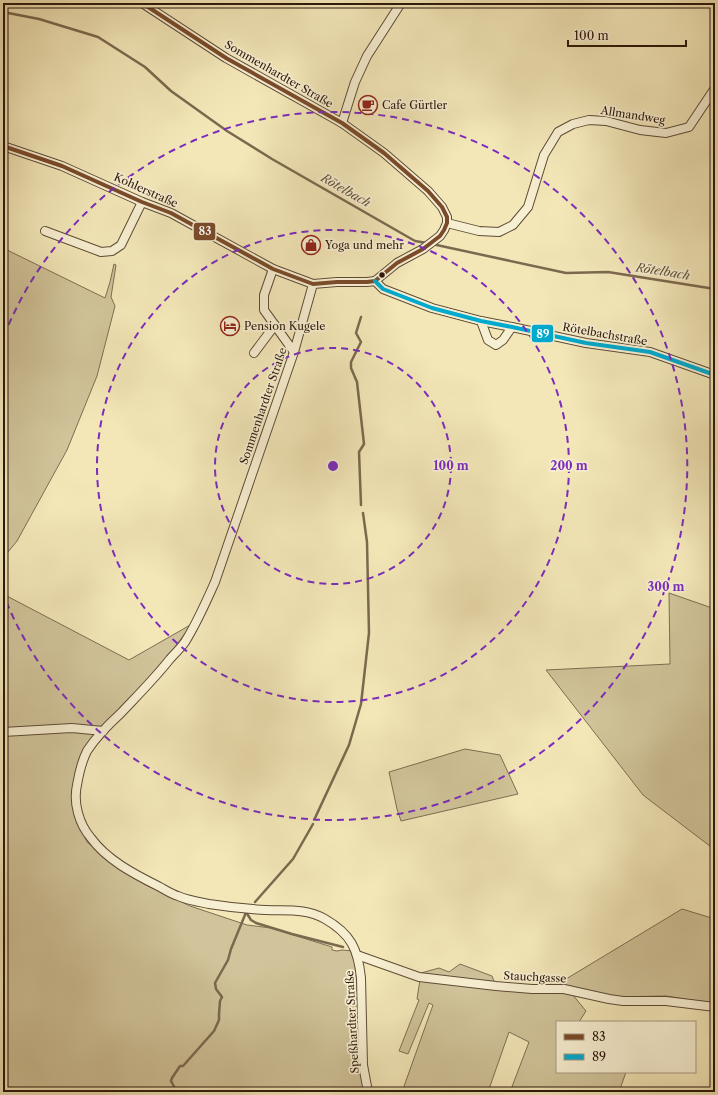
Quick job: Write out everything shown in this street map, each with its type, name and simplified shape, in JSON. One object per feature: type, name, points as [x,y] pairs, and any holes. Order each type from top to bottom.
[{"type":"street","name":"Sommenhardter Straße","points":[[142,3],[226,58],[342,123],[384,153],[428,191],[442,207],[447,217],[447,223]]},
{"type":"street","points":[[342,123],[355,82],[367,56],[401,3]]},
{"type":"street","name":"Allmandweg","points":[[447,223],[479,231],[499,232],[513,225],[528,207],[544,155],[558,132],[573,124],[589,120],[606,121],[640,130],[666,132],[689,127],[715,88]]},
{"type":"street","name":"Kohlerstraße","points":[[3,146],[62,166],[142,202],[171,213],[273,269],[313,284]]},
{"type":"street","points":[[45,231],[101,252],[112,252],[121,245],[142,202]]},
{"type":"street","points":[[313,284],[375,281],[397,263],[423,249],[435,240],[444,230],[447,223]]},
{"type":"street","points":[[273,269],[264,294],[264,310],[294,352]]},
{"type":"street","name":"Rötelbachstraße","points":[[375,281],[383,289],[432,308],[482,322],[512,326],[586,343],[650,352],[715,375]]},
{"type":"street","name":"Sommenhardter Straße","points":[[85,830],[75,799],[80,770],[87,751],[103,731],[157,675],[185,642],[202,611],[217,575],[294,352],[313,284]]},
{"type":"street","points":[[482,322],[488,340],[496,344],[503,340],[512,326]]},
{"type":"street","points":[[254,353],[275,325]]},
{"type":"street","points":[[3,732],[72,728],[103,731]]},
{"type":"street","name":"Speßhardter Straße","points":[[85,830],[97,846],[108,856],[145,880],[178,896],[207,904],[268,910],[307,911],[324,918],[340,928],[350,940],[358,955],[361,978],[363,1065],[368,1092]]},
{"type":"street","name":"Stauchgasse","points":[[358,955],[419,977],[532,989],[564,989],[623,1001],[666,1001],[715,1007]]},
{"type":"shaded area","points":[[3,248],[105,298],[114,264],[116,265],[111,297],[115,306],[97,376],[67,450],[17,541],[3,558]]},
{"type":"shaded area","points":[[669,593],[715,609],[715,850],[643,795],[546,670],[670,664]]},
{"type":"shaded area","points":[[3,594],[129,660],[192,624],[155,674],[107,722],[77,772],[79,825],[87,842],[115,865],[146,885],[190,906],[247,925],[271,928],[332,947],[332,950],[353,951],[356,965],[364,1092],[3,1092]]},
{"type":"shaded area","points":[[465,749],[500,755],[518,794],[401,821],[389,772]]},
{"type":"shaded area","points":[[682,909],[715,919],[715,1004],[666,996],[610,997],[572,994],[586,1011],[580,1021],[556,1021],[556,1073],[626,1073],[619,1092],[510,1092],[529,1042],[509,1032],[488,1092],[402,1092],[433,1005],[429,1003],[408,1054],[399,1051],[419,1000],[417,999],[421,973],[439,968],[449,972],[460,964],[492,976],[497,989],[550,992],[551,977],[566,979]]},
{"type":"waterway","name":"Rötelbach","points":[[3,12],[39,19],[98,37],[145,67],[171,91],[227,131],[272,159],[415,241],[427,243]]},
{"type":"waterway","name":"Rötelbach","points":[[432,244],[566,273],[608,272],[715,289]]},
{"type":"waterway","points":[[361,317],[356,333],[361,342],[351,362],[351,368],[357,382],[364,444],[359,452],[361,505]]},
{"type":"waterway","points":[[315,818],[349,745],[361,704],[369,633],[367,542],[363,513]]},
{"type":"waterway","points":[[255,902],[293,859],[313,824]]},
{"type":"waterway","points":[[177,1092],[171,1081],[172,1078],[180,1066],[183,1066],[214,1031],[219,1020],[220,1001],[222,997],[216,989],[215,983],[228,960],[247,910]]},
{"type":"waterway","points":[[246,912],[251,920],[256,923],[343,947]]},
{"type":"transit line","name":"83","points":[[3,146],[62,166],[142,202],[171,213],[273,269],[313,284],[375,281],[397,263],[423,249],[440,236],[447,223],[447,217],[442,207],[428,191],[384,153],[342,123],[226,58],[142,3]]},
{"type":"transit line","name":"89","points":[[375,281],[383,289],[432,308],[481,321],[586,343],[650,352],[715,375]]},
{"type":"place","name":"Cafe Gürtler","points":[[368,105]]},
{"type":"place","name":"Yoga und mehr","points":[[311,245]]},
{"type":"place","name":"Pension Kugele","points":[[230,326]]}]
